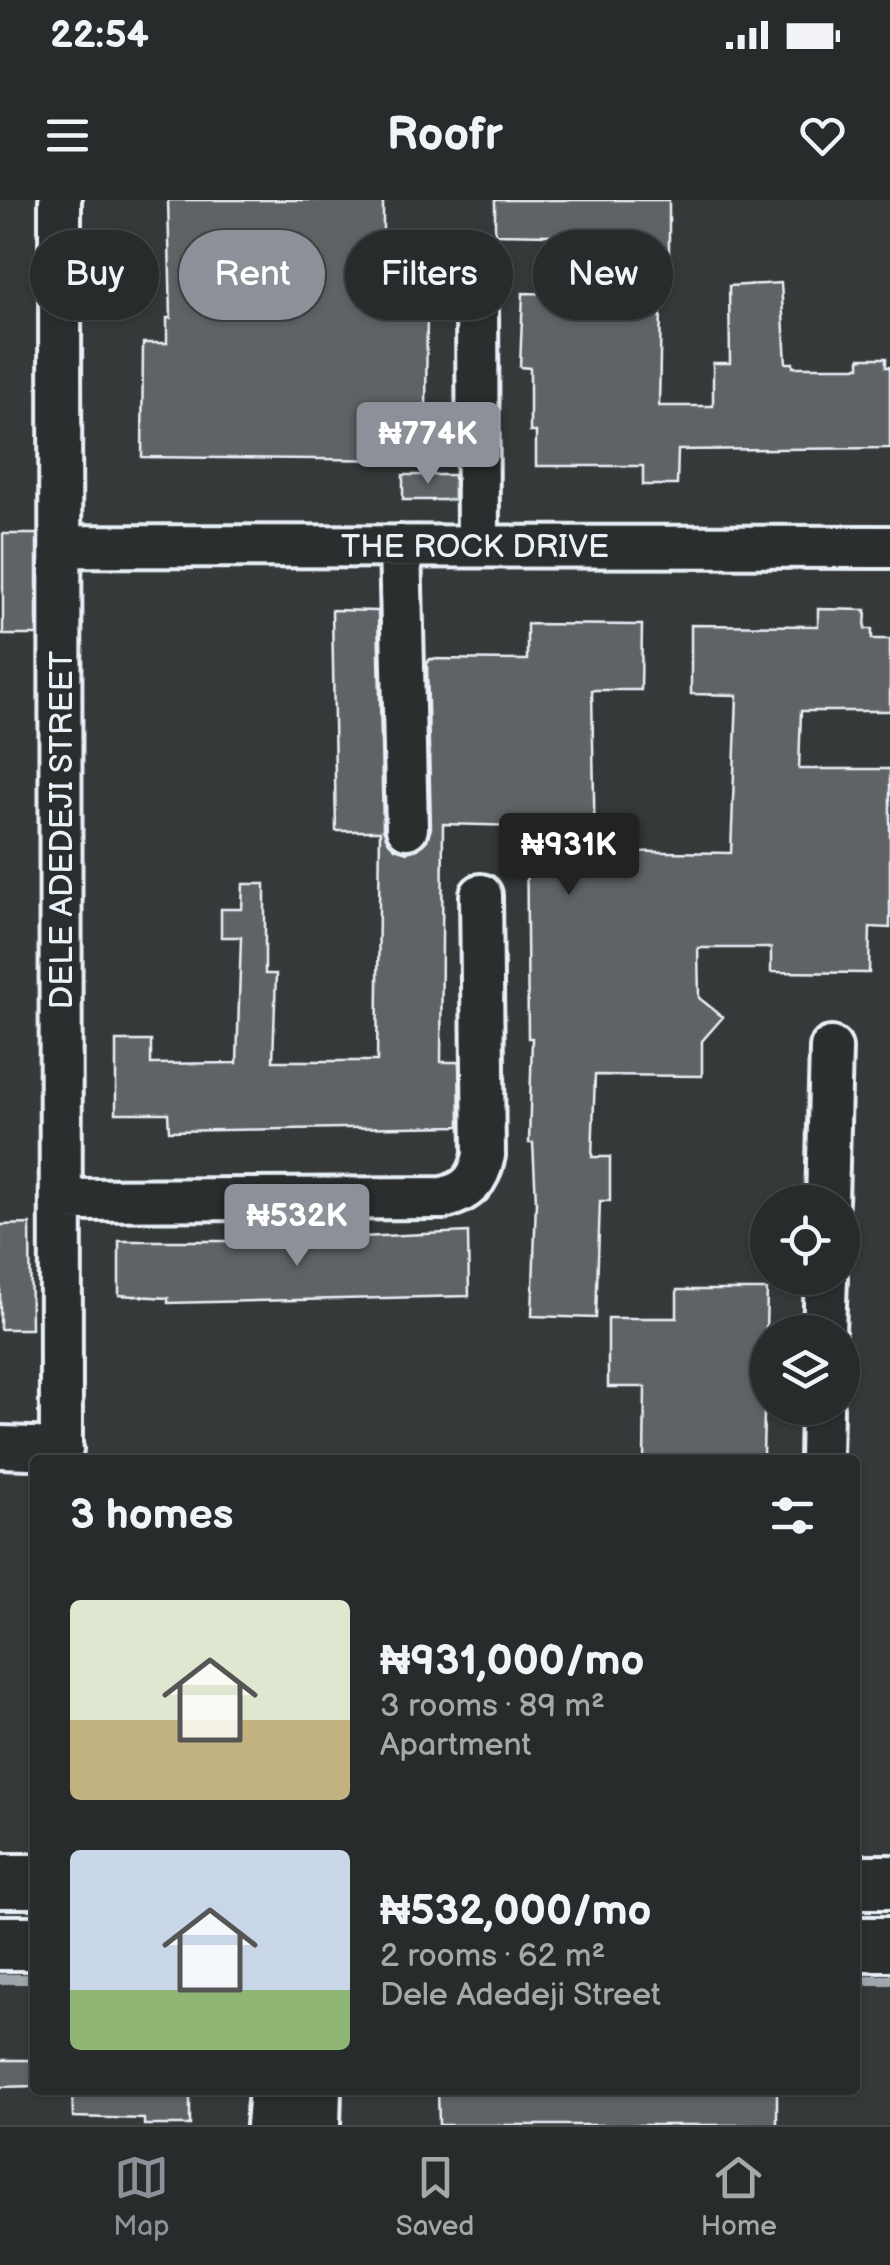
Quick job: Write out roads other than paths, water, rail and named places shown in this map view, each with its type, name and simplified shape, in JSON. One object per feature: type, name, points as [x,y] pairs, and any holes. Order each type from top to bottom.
[{"type":"main road","points":[[0,1881],[30,1881]]},
{"type":"main road","points":[[860,1882],[890,1882]]},
{"type":"main road","points":[[0,1943],[30,1944]]},
{"type":"main road","points":[[860,1944],[890,1944]]},
{"type":"main road","points":[[273,2125],[276,2095]]},
{"type":"main road","points":[[314,2095],[314,2125]]},
{"type":"street","name":"DELE ADEDEJI STREET","points":[[60,200],[61,1454]]},
{"type":"street","points":[[477,320],[478,546]]},
{"type":"street","name":"THE ROCK DRIVE","points":[[60,546],[890,548]]},
{"type":"street","points":[[400,546],[407,828]]},
{"type":"street","points":[[62,1200],[443,1198],[460,1194],[481,1171],[484,1155],[481,895]]},
{"type":"street","points":[[827,1185],[831,1048]]},
{"type":"street","points":[[821,1455],[822,1425]]},
{"type":"street","points":[[0,1448],[61,1454]]},
{"type":"waterway","points":[[0,1979],[30,1979]]},
{"type":"waterway","points":[[860,1980],[890,1980]]}]
